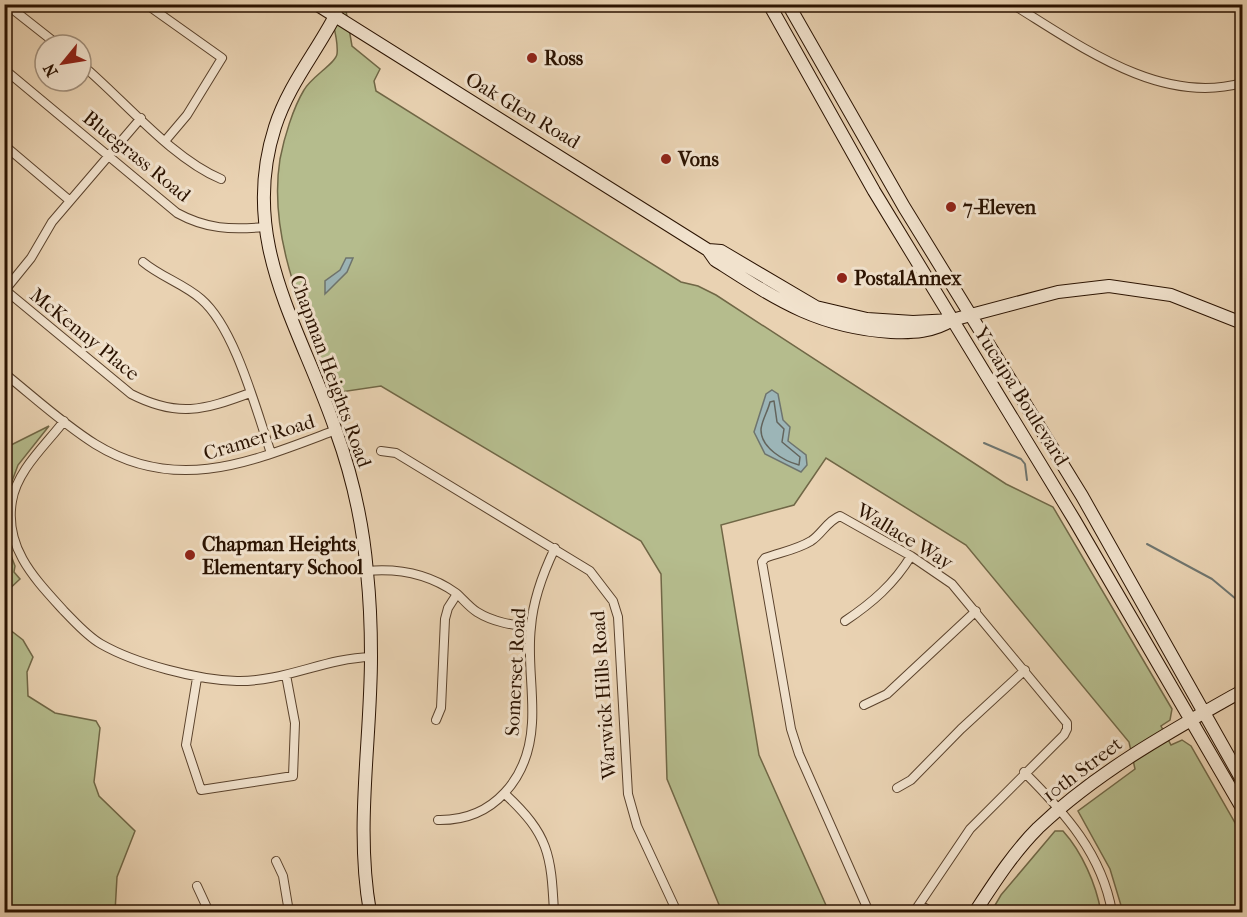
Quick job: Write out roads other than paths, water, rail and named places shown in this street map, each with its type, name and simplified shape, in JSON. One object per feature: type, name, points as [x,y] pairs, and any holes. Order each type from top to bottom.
[{"type":"main road","name":"Oak Glen Road","points":[[316,4],[708,250],[721,251],[816,308],[844,316],[890,322],[952,320],[1058,292],[1109,286],[1171,295],[1242,323]]},
{"type":"main road","name":"Yucaipa Boulevard","points":[[769,4],[874,191],[1069,511],[1242,808]]},
{"type":"main road","name":"Yucaipa Boulevard","points":[[788,4],[970,316],[1082,496],[1242,780]]},
{"type":"main road","name":"Chapman Heights Road","points":[[335,16],[288,91],[274,127],[267,160],[264,227],[278,286],[336,430],[350,477],[367,570],[371,657],[363,849],[370,912]]},
{"type":"main road","name":"10th Street","points":[[975,912],[1024,844],[1060,808],[1120,762],[1242,691]]},
{"type":"street","points":[[6,4],[43,33]]},
{"type":"street","points":[[146,4],[217,52],[222,58],[187,116],[165,141]]},
{"type":"street","name":"Chapman Heights Road","points":[[335,16],[342,4]]},
{"type":"street","points":[[1012,4],[1102,59],[1161,81],[1217,90],[1242,83]]},
{"type":"street","name":"Bluegrass Road","points":[[4,69],[166,205],[190,220],[204,225],[235,230],[264,227]]},
{"type":"street","points":[[93,75],[165,141],[202,171],[221,179]]},
{"type":"street","points":[[5,289],[31,258],[42,236],[69,200],[141,118]]},
{"type":"street","points":[[4,145],[69,200]]},
{"type":"street","points":[[143,262],[157,273],[195,293],[211,309],[224,329],[271,453]]},
{"type":"street","name":"McKenny Place","points":[[5,289],[131,394],[146,402],[193,410],[209,408],[250,393]]},
{"type":"street","name":"Cramer Road","points":[[4,373],[64,421],[113,454],[141,465],[172,472],[199,472],[226,468],[336,430]]},
{"type":"street","points":[[64,421],[26,470],[12,499],[10,519],[22,561],[30,574],[73,620],[101,644],[197,678],[238,681],[286,675],[340,659],[371,657]]},
{"type":"street","name":"Warwick Hills Road","points":[[381,451],[396,453],[555,548],[590,571],[613,601],[618,617],[628,794],[637,826],[677,912]]},
{"type":"street","name":"Wallace Way","points":[[869,912],[799,754],[791,729],[762,562],[765,558],[791,551],[813,540],[832,519],[840,516],[911,556],[952,584],[1066,723],[1067,729],[970,830],[914,912]]},
{"type":"street","name":"Somerset Road","points":[[438,820],[459,820],[486,809],[505,794],[523,763],[532,725],[530,627],[542,575],[555,548]]},
{"type":"street","points":[[845,621],[871,604],[890,585],[911,556]]},
{"type":"street","points":[[367,570],[410,572],[438,582],[457,594],[477,612],[491,619],[530,627]]},
{"type":"street","points":[[436,720],[441,708],[445,619],[448,608],[457,594]]},
{"type":"street","points":[[864,705],[887,694],[976,611]]},
{"type":"street","points":[[897,788],[911,780],[1024,670]]},
{"type":"street","points":[[197,678],[186,745],[201,790],[293,776],[295,723],[286,675]]},
{"type":"street","points":[[1024,772],[1060,808],[1085,842],[1100,871],[1112,912]]},
{"type":"street","points":[[505,794],[527,815],[539,831],[552,867],[554,912]]},
{"type":"street","points":[[276,861],[283,876],[289,912]]},
{"type":"street","points":[[197,886],[209,912]]},
{"type":"street","points":[[920,905],[932,912]]},
{"type":"street","points":[[448,911],[531,912]]},
{"type":"water","points":[[346,258],[353,258],[347,272],[325,294],[325,281],[340,270]]},
{"type":"water","points":[[772,390],[778,394],[783,420],[790,427],[788,441],[806,455],[807,465],[801,472],[765,454],[754,432],[766,394]]},
{"type":"waterway","points":[[984,443],[1021,459],[1025,464],[1027,480]]},
{"type":"waterway","points":[[1147,544],[1212,579],[1242,604]]},
{"type":"place","name":"Ross","points":[[532,58]]},
{"type":"place","name":"Vons","points":[[666,159]]},
{"type":"place","name":"7-Eleven","points":[[951,207]]},
{"type":"place","name":"PostalAnnex","points":[[842,278]]},
{"type":"place","name":"Chapman Heights Elementary School","points":[[190,555]]}]
